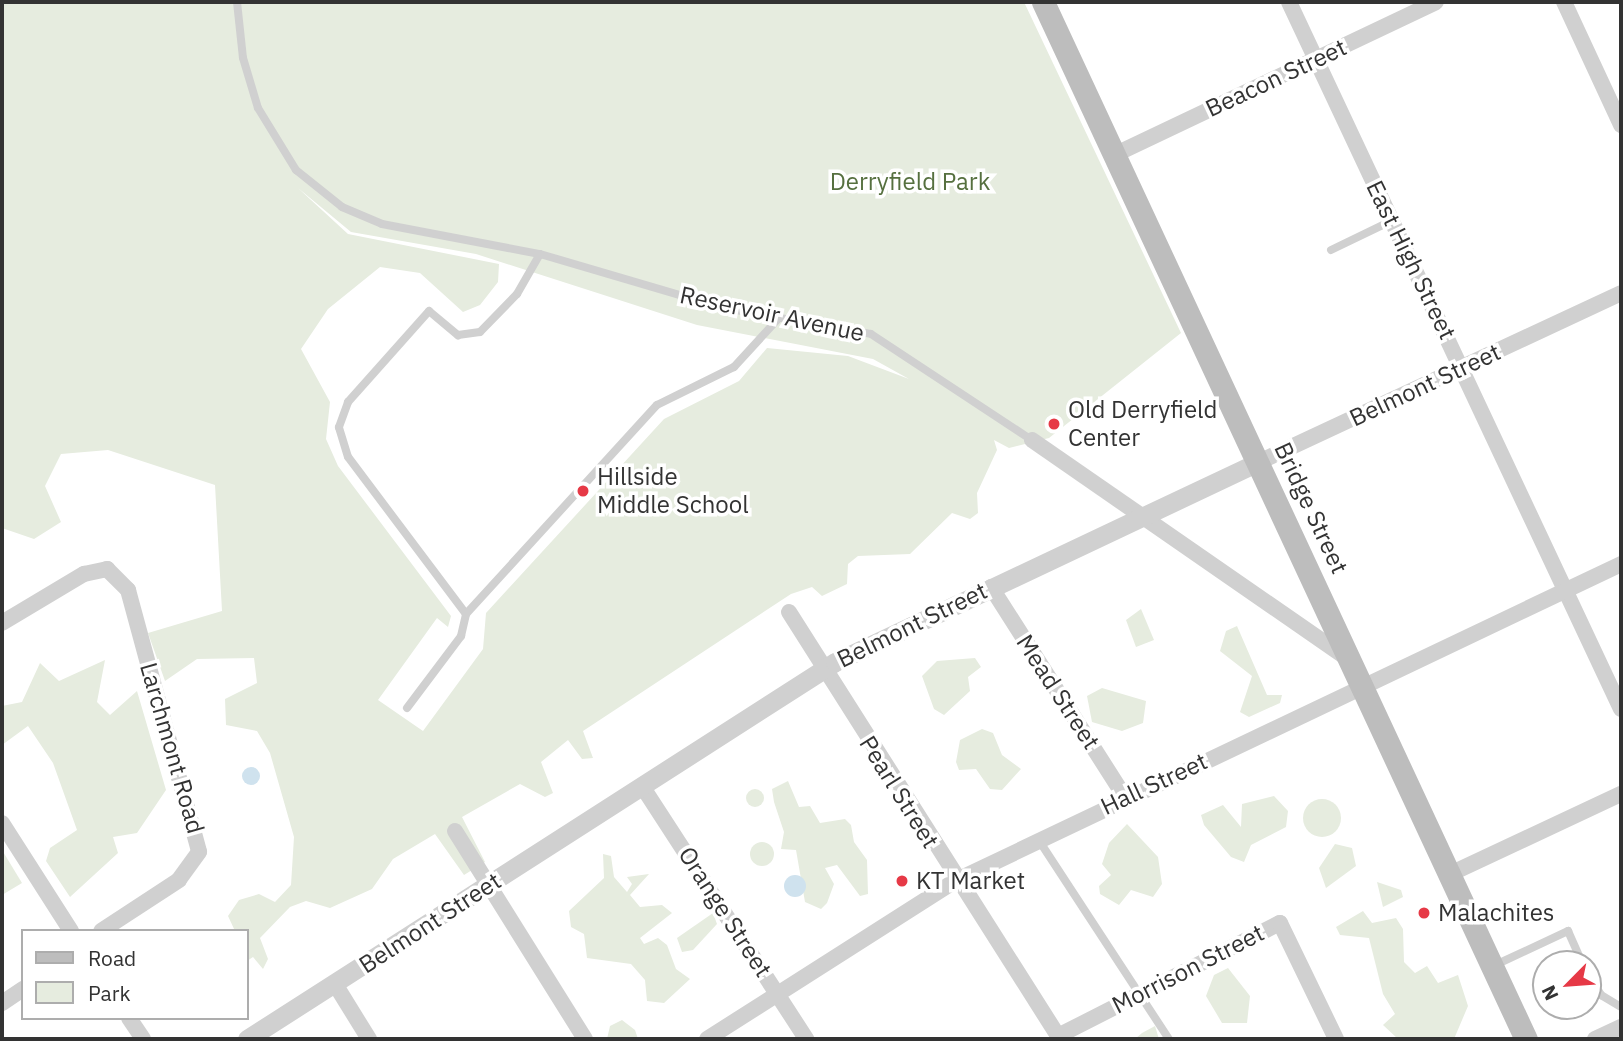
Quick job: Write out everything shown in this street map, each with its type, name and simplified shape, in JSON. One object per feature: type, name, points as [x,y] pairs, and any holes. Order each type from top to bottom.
[{"type":"main road","name":"Bridge Street","points":[[1044,2],[1261,461],[1526,1039]]},
{"type":"street","name":"East High Street","points":[[1289,2],[1621,709]]},
{"type":"street","name":"Beacon Street","points":[[1116,154],[1436,2]]},
{"type":"street","points":[[1564,2],[1621,125]]},
{"type":"street","name":"Belmont Street","points":[[247,1039],[823,669],[991,587],[1135,512],[1261,461],[1621,293]]},
{"type":"street","name":"Reservoir Avenue","points":[[1032,440],[1353,663]]},
{"type":"street","name":"Hall Street","points":[[706,1039],[955,881],[1125,797],[1621,564]]},
{"type":"street","name":"Larchmont Road","points":[[2,622],[69,580],[107,569],[128,590],[199,852],[179,880],[104,929]]},
{"type":"street","name":"Mead Street","points":[[991,587],[1125,797]]},
{"type":"street","name":"Pearl Street","points":[[789,612],[955,881],[1059,1038]]},
{"type":"street","name":"Orange Street","points":[[642,786],[806,1039]]},
{"type":"street","points":[[1450,874],[1621,794]]},
{"type":"street","points":[[2,823],[70,929]]},
{"type":"street","points":[[455,831],[585,1039]]},
{"type":"street","name":"Morrison Street","points":[[1059,1038],[1139,993],[1280,923],[1336,1039]]},
{"type":"street","points":[[335,984],[369,1039]]},
{"type":"street","points":[[2,1003],[21,990]]},
{"type":"street","points":[[130,1020],[143,1039]]},
{"type":"street","points":[[1595,1039],[1621,1027]]},
{"type":"lane","name":"Reservoir Avenue","points":[[237,2],[243,58],[258,108],[276,142],[319,190],[382,224],[541,254],[777,320],[853,329],[889,341],[1032,440]]},
{"type":"lane","points":[[1331,250],[1391,221]]},
{"type":"lane","points":[[466,614],[348,457],[342,413],[429,311],[458,335],[480,332],[517,294],[541,254]]},
{"type":"lane","points":[[407,708],[461,636],[466,614],[657,405],[734,367],[777,320]]},
{"type":"lane","points":[[1038,839],[1169,1039]]},
{"type":"lane","points":[[1492,966],[1568,931],[1577,950]]},
{"type":"lane","points":[[1602,996],[1621,1007]]},
{"type":"green space","name":"Derryfield Park","points":[[2,2],[1024,2],[1181,333],[1049,438],[1009,448],[994,440],[997,450],[977,493],[978,513],[970,519],[952,513],[910,554],[858,556],[848,564],[847,584],[822,596],[812,587],[791,594],[583,731],[593,758],[582,759],[568,740],[541,762],[553,793],[545,797],[520,784],[462,817],[485,862],[464,875],[435,834],[393,859],[372,889],[330,908],[306,901],[290,907],[260,938],[268,959],[263,969],[253,957],[248,960],[248,929],[234,929],[228,916],[239,900],[259,894],[275,902],[291,885],[294,837],[270,753],[257,731],[226,725],[225,699],[257,683],[254,658],[197,659],[165,681],[148,633],[222,611],[215,485],[108,450],[61,454],[45,486],[61,522],[34,539],[2,528]],"holes":[[[298,188],[351,232],[476,254],[697,325],[873,359],[909,379],[848,356],[767,348],[739,381],[664,419],[486,613],[483,649],[423,731],[378,700],[437,618],[448,627],[451,616],[338,466],[326,439],[330,402],[301,349],[328,309],[380,267],[420,273],[463,312],[480,305],[498,282],[499,264],[348,234]]]},
{"type":"green space","points":[[1141,609],[1154,640],[1136,647],[1126,620]]},
{"type":"green space","points":[[1237,626],[1267,695],[1282,695],[1280,703],[1249,717],[1240,712],[1252,676],[1220,651],[1226,631]]},
{"type":"green space","points":[[975,658],[981,667],[968,677],[970,691],[944,715],[934,709],[922,676],[937,661]]},
{"type":"green space","points":[[105,660],[97,702],[110,715],[137,691],[166,790],[137,833],[113,837],[118,853],[70,897],[46,861],[50,848],[77,830],[53,763],[28,726],[2,745],[2,706],[22,702],[40,663],[59,681]]},
{"type":"green space","points":[[1102,688],[1146,701],[1143,723],[1122,731],[1092,722],[1087,696]]},
{"type":"green space","points":[[982,729],[993,733],[1002,755],[1021,769],[1002,790],[990,789],[976,769],[959,770],[956,762],[960,740]]},
{"type":"green space","points":[[788,781],[799,807],[810,806],[820,823],[845,819],[851,825],[854,842],[867,860],[868,894],[860,896],[837,865],[825,868],[834,884],[827,903],[821,909],[805,902],[796,850],[781,849],[784,832],[772,789]]},
{"type":"green space","points":[[751,789],[759,789],[764,798],[762,805],[751,807],[746,802],[746,794]]},
{"type":"green space","points":[[1274,796],[1288,811],[1286,827],[1251,845],[1244,862],[1231,857],[1204,825],[1201,815],[1223,805],[1241,827],[1242,804]]},
{"type":"green space","points":[[1322,799],[1336,804],[1341,818],[1336,832],[1322,837],[1308,832],[1303,818],[1308,804]]},
{"type":"green space","points":[[1127,824],[1158,857],[1162,884],[1153,897],[1131,890],[1119,905],[1100,894],[1099,886],[1111,875],[1102,864],[1109,843]]},
{"type":"green space","points":[[762,842],[771,845],[774,854],[771,863],[762,866],[753,863],[750,854],[753,845]]},
{"type":"green space","points":[[1335,844],[1352,848],[1356,866],[1326,888],[1319,868]]},
{"type":"green space","points":[[2,850],[22,883],[2,895]]},
{"type":"green space","points":[[603,854],[611,856],[614,877],[627,892],[632,884],[627,877],[649,874],[630,895],[640,907],[662,905],[672,913],[640,938],[644,944],[658,938],[667,945],[676,969],[690,979],[664,1003],[647,1001],[645,980],[631,964],[587,958],[584,934],[571,927],[569,911],[604,878]]},
{"type":"green space","points":[[1377,882],[1401,890],[1403,897],[1383,907]]},
{"type":"green space","points":[[1363,911],[1372,923],[1396,918],[1403,929],[1404,962],[1415,973],[1427,966],[1438,983],[1458,975],[1468,1006],[1454,1039],[1398,1039],[1383,1025],[1395,1014],[1383,994],[1369,938],[1340,935],[1336,927]]},
{"type":"green space","points":[[713,913],[717,924],[693,950],[682,952],[677,938]]},
{"type":"green space","points":[[1228,968],[1250,996],[1247,1023],[1222,1023],[1206,996],[1214,975]]},
{"type":"green space","points":[[622,1020],[635,1030],[638,1039],[607,1039],[610,1026]]},
{"type":"green space","points":[[1155,1026],[1159,1039],[1135,1039],[1142,1033]]},
{"type":"water","points":[[247,767],[255,767],[260,776],[258,783],[247,785],[242,780],[242,772]]},
{"type":"water","points":[[795,875],[805,882],[806,886],[799,896],[795,897],[785,890],[784,886],[791,876]]},
{"type":"place","name":"Old Derryfield Center","points":[[1054,424]]},
{"type":"place","name":"Hillside Middle School","points":[[583,491]]},
{"type":"place","name":"KT Market","points":[[902,881]]},
{"type":"place","name":"Malachites","points":[[1424,913]]}]
